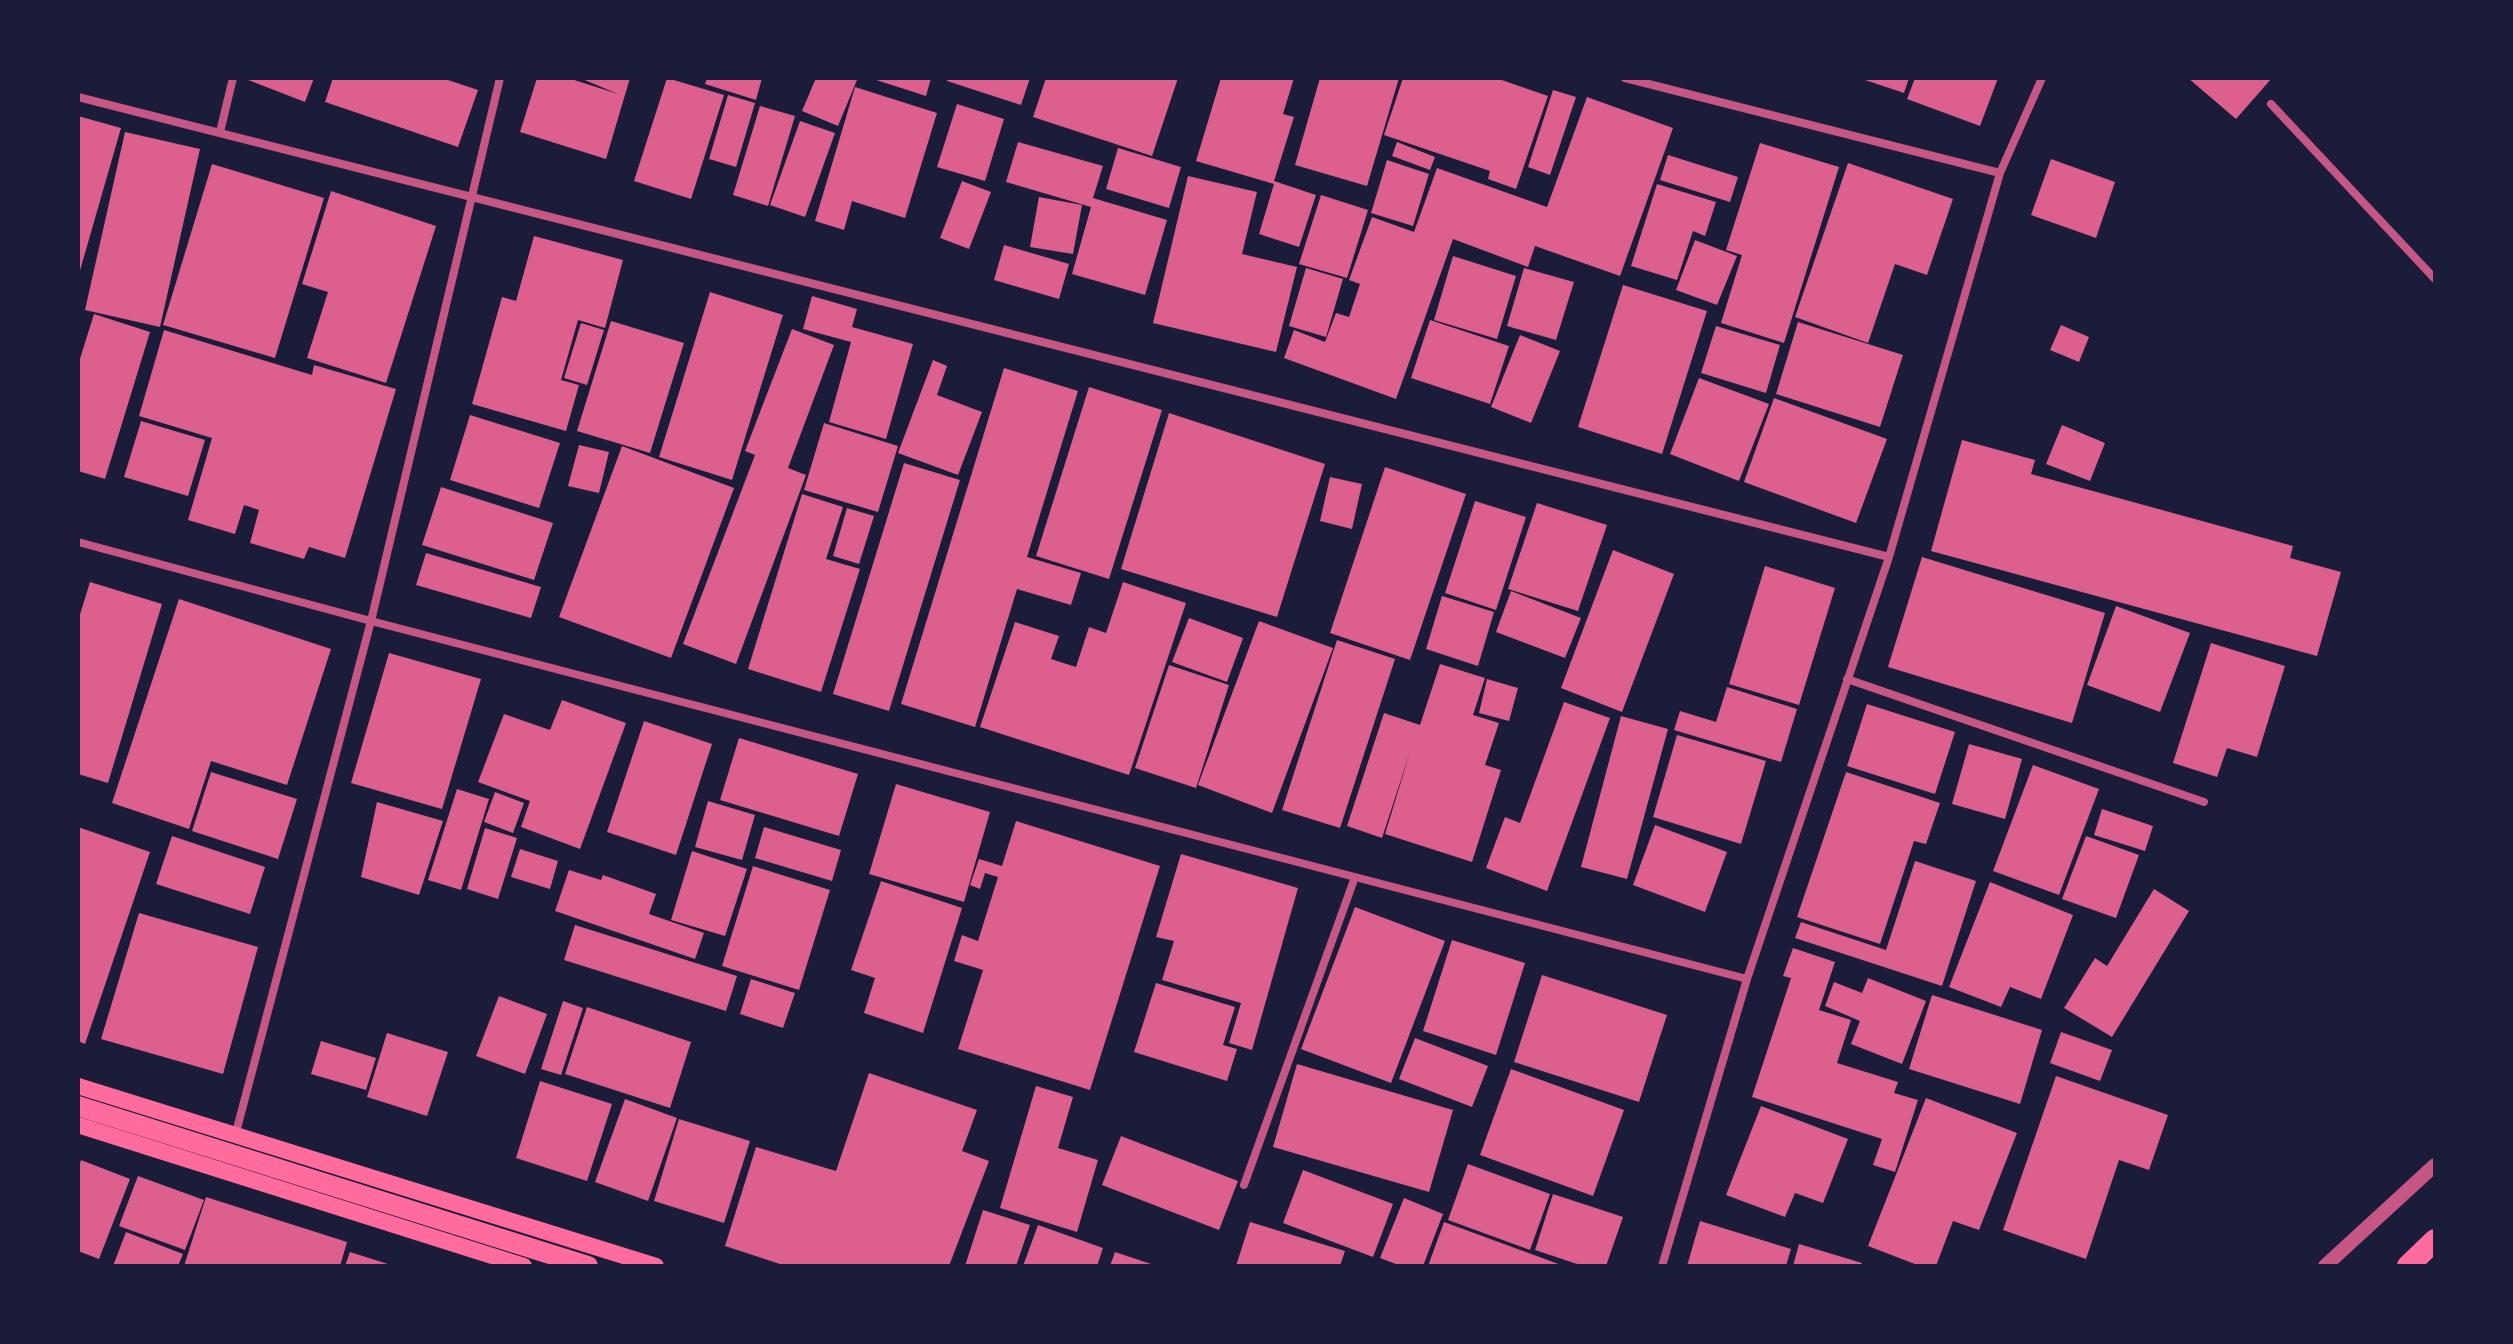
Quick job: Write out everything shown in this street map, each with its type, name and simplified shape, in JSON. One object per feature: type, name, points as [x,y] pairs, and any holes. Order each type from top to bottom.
[{"type":"highway","points":[[2408,1266],[2435,1240]]},
{"type":"main road","points":[[78,1086],[656,1266]]},
{"type":"main road","points":[[78,1106],[588,1266]]},
{"type":"main road","points":[[78,1125],[524,1266]]},
{"type":"street","points":[[220,132],[233,78]]},
{"type":"street","points":[[225,1171],[371,621],[500,78]]},
{"type":"street","points":[[1625,78],[2000,173]]},
{"type":"street","points":[[1662,1266],[1747,979],[1889,557],[2000,173],[2042,78]]},
{"type":"street","points":[[78,97],[1889,557]]},
{"type":"street","points":[[2271,104],[2435,279]]},
{"type":"street","points":[[78,542],[1747,979]]},
{"type":"street","points":[[1847,679],[2204,802]]},
{"type":"street","points":[[1244,1185],[1355,877]]},
{"type":"street","points":[[2325,1266],[2435,1165]]},
{"type":"building","points":[[243,78],[314,78],[305,102]]},
{"type":"building","points":[[333,78],[442,78],[478,90],[458,147],[325,102]]},
{"type":"building","points":[[537,78],[568,78],[618,94],[580,78],[630,78],[606,159],[520,132]]},
{"type":"building","points":[[667,78],[724,95],[691,199],[634,181]]},
{"type":"building","points":[[707,78],[762,78],[756,100],[705,84]]},
{"type":"building","points":[[816,78],[857,80],[838,126],[802,111]]},
{"type":"building","points":[[870,78],[931,78],[926,96]]},
{"type":"building","points":[[948,78],[1030,78],[1021,105],[947,81]]},
{"type":"building","points":[[1046,78],[1178,78],[1152,156],[1033,117]]},
{"type":"building","points":[[1221,78],[1294,78],[1283,114],[1294,117],[1274,181],[1316,195],[1299,247],[1259,234],[1274,184],[1196,161]]},
{"type":"building","points":[[1320,78],[1399,78],[1367,186],[1295,165]]},
{"type":"building","points":[[1403,78],[1496,78],[1548,96],[1516,189],[1488,179],[1490,171],[1384,135]]},
{"type":"building","points":[[1859,78],[1909,78],[1904,93]]},
{"type":"building","points":[[1915,78],[1998,78],[1980,126],[1907,99]]},
{"type":"building","points":[[2188,78],[2272,78],[2236,119]]},
{"type":"building","points":[[855,87],[937,113],[905,218],[852,201],[844,230],[815,221]]},
{"type":"building","points":[[1553,90],[1576,97],[1550,175],[1528,167]]},
{"type":"building","points":[[728,95],[755,103],[736,167],[709,159]]},
{"type":"building","points":[[1587,97],[1673,128],[1620,276],[1535,246],[1528,267],[1453,239],[1396,399],[1284,358],[1294,330],[1325,342],[1336,313],[1349,317],[1360,284],[1349,280],[1372,217],[1414,232],[1437,168],[1547,207]]},
{"type":"building","points":[[957,104],[1004,119],[985,181],[937,167]]},
{"type":"building","points":[[760,106],[795,116],[768,206],[733,195]]},
{"type":"building","points":[[78,116],[121,128],[79,274],[78,274]]},
{"type":"building","points":[[800,121],[835,133],[805,217],[770,205]]},
{"type":"building","points":[[125,132],[200,149],[160,327],[85,310]]},
{"type":"building","points":[[1018,142],[1103,166],[1093,198],[1167,220],[1145,295],[1072,274],[1091,207],[1006,182]]},
{"type":"building","points":[[1397,142],[1435,157],[1430,170],[1392,156]]},
{"type":"building","points":[[1760,143],[1839,167],[1784,343],[1721,323],[1742,255],[1726,250]]},
{"type":"building","points":[[1118,148],[1181,167],[1169,208],[1106,189]]},
{"type":"building","points":[[1668,155],[1738,177],[1730,202],[1660,180]]},
{"type":"building","points":[[2051,159],[2115,182],[2096,238],[2031,215]]},
{"type":"building","points":[[1387,160],[1429,174],[1413,226],[1371,213]]},
{"type":"building","points":[[1848,163],[1953,199],[1927,275],[1895,264],[1868,343],[1795,317]]},
{"type":"building","points":[[212,164],[324,198],[275,358],[163,325]]},
{"type":"building","points":[[1188,176],[1257,192],[1242,254],[1297,267],[1276,352],[1153,323]]},
{"type":"building","points":[[962,181],[991,192],[969,249],[940,238]]},
{"type":"building","points":[[1657,184],[1716,202],[1705,236],[1693,231],[1677,280],[1631,266]]},
{"type":"building","points":[[331,191],[436,226],[386,383],[307,358],[328,292],[302,284]]},
{"type":"building","points":[[1321,195],[1368,210],[1347,278],[1299,264]]},
{"type":"building","points":[[1039,197],[1082,205],[1073,254],[1030,247]]},
{"type":"building","points":[[534,236],[623,260],[605,328],[578,320],[561,380],[579,385],[566,431],[472,404],[502,297],[516,301]]},
{"type":"building","points":[[1695,240],[1737,256],[1717,305],[1676,290]]},
{"type":"building","points":[[1004,245],[1069,264],[1059,299],[994,280]]},
{"type":"building","points":[[1453,256],[1516,276],[1497,339],[1434,320]]},
{"type":"building","points":[[1306,268],[1343,279],[1326,337],[1289,326]]},
{"type":"building","points":[[1524,268],[1574,282],[1556,340],[1507,326]]},
{"type":"building","points":[[1623,285],[1707,311],[1662,454],[1578,427]]},
{"type":"building","points":[[710,292],[783,315],[732,480],[659,457]]},
{"type":"building","points":[[812,296],[857,309],[852,327],[913,344],[886,439],[829,422],[851,342],[803,329]]},
{"type":"building","points":[[94,314],[150,332],[105,479],[78,471],[78,365]]},
{"type":"building","points":[[1430,320],[1509,346],[1490,404],[1411,378]]},
{"type":"building","points":[[611,321],[684,343],[650,453],[577,431]]},
{"type":"building","points":[[1798,322],[1903,355],[1880,427],[1776,394]]},
{"type":"building","points":[[581,323],[604,330],[587,385],[564,378]]},
{"type":"building","points":[[2061,325],[2089,337],[2079,362],[2050,350]]},
{"type":"building","points":[[1716,326],[1780,345],[1766,393],[1701,373]]},
{"type":"building","points":[[792,329],[834,345],[788,468],[806,475],[736,664],[683,644],[755,455],[745,451]]},
{"type":"building","points":[[164,330],[312,375],[314,365],[396,389],[345,558],[309,547],[304,559],[250,543],[259,510],[244,505],[235,534],[188,520],[212,438],[139,416]]},
{"type":"building","points":[[1520,335],[1560,351],[1531,423],[1491,407]]},
{"type":"building","points":[[933,360],[947,366],[937,395],[982,412],[958,475],[898,453]]},
{"type":"building","points":[[1004,368],[1078,391],[1027,557],[1081,573],[1071,605],[1017,589],[975,727],[901,704]]},
{"type":"building","points":[[1699,378],[1769,404],[1739,481],[1670,454]]},
{"type":"building","points":[[1089,387],[1162,410],[1109,579],[1036,556]]},
{"type":"building","points":[[1774,398],[1887,439],[1856,523],[1744,482]]},
{"type":"building","points":[[1169,413],[1325,464],[1277,617],[1121,569]]},
{"type":"building","points":[[470,415],[560,443],[539,508],[450,480]]},
{"type":"building","points":[[141,421],[205,440],[188,496],[124,477]]},
{"type":"building","points":[[824,423],[898,446],[878,512],[804,490]]},
{"type":"building","points":[[2062,425],[2105,443],[2090,481],[2046,464]]},
{"type":"building","points":[[1962,440],[2035,460],[2031,474],[2293,546],[2290,558],[2341,572],[2317,656],[1931,551]]},
{"type":"building","points":[[579,445],[609,452],[599,493],[568,486]]},
{"type":"building","points":[[622,446],[734,488],[671,658],[559,617]]},
{"type":"building","points":[[904,463],[960,480],[889,711],[833,694]]},
{"type":"building","points":[[1385,467],[1466,494],[1410,660],[1330,633]]},
{"type":"building","points":[[1330,477],[1362,484],[1352,529],[1320,521]]},
{"type":"building","points":[[441,487],[553,523],[534,580],[422,545]]},
{"type":"building","points":[[802,494],[843,507],[826,559],[860,569],[821,692],[748,669]]},
{"type":"building","points":[[1475,501],[1526,517],[1496,610],[1445,593]]},
{"type":"building","points":[[1537,503],[1607,525],[1578,611],[1508,589]]},
{"type":"building","points":[[847,508],[874,516],[859,564],[833,556]]},
{"type":"building","points":[[1613,550],[1674,574],[1622,712],[1561,688]]},
{"type":"building","points":[[426,553],[541,587],[531,618],[416,585]]},
{"type":"building","points":[[1922,557],[2105,613],[2072,723],[1888,667]]},
{"type":"building","points":[[1765,566],[1835,588],[1799,705],[1729,684]]},
{"type":"building","points":[[90,582],[162,604],[108,783],[78,774],[78,621]]},
{"type":"building","points":[[1123,582],[1186,603],[1129,775],[980,727],[1015,622],[1059,636],[1051,659],[1076,667],[1089,627],[1106,633]]},
{"type":"building","points":[[1511,591],[1581,618],[1565,658],[1496,632]]},
{"type":"building","points":[[1442,596],[1494,612],[1478,666],[1426,649]]},
{"type":"building","points":[[179,599],[331,649],[287,785],[211,761],[189,829],[112,803]]},
{"type":"building","points":[[2116,606],[2190,633],[2160,712],[2087,685]]},
{"type":"building","points":[[1189,618],[1243,638],[1227,682],[1172,662]]},
{"type":"building","points":[[1259,621],[1333,648],[1272,813],[1198,785]]},
{"type":"building","points":[[1337,640],[1395,659],[1340,828],[1282,810]]},
{"type":"building","points":[[2211,643],[2285,666],[2257,757],[2227,748],[2217,777],[2173,763]]},
{"type":"building","points":[[389,653],[481,679],[442,809],[351,783]]},
{"type":"building","points":[[1440,664],[1485,678],[1473,715],[1499,723],[1485,765],[1501,770],[1472,862],[1385,834],[1411,749],[1382,838],[1347,826],[1384,713],[1420,725]]},
{"type":"building","points":[[1169,665],[1229,685],[1196,788],[1135,768]]},
{"type":"building","points":[[1487,679],[1518,688],[1509,721],[1479,713]]},
{"type":"building","points":[[1727,687],[1797,709],[1781,762],[1674,730],[1680,711],[1716,722]]},
{"type":"building","points":[[562,700],[626,723],[580,849],[521,827],[530,801],[478,782],[504,714],[550,730]]},
{"type":"building","points":[[1564,702],[1610,718],[1547,891],[1486,868],[1505,817],[1520,823]]},
{"type":"building","points":[[1867,704],[1955,732],[1935,794],[1847,766]]},
{"type":"building","points":[[1621,716],[1668,729],[1627,879],[1581,867]]},
{"type":"building","points":[[644,721],[712,744],[676,855],[607,832]]},
{"type":"building","points":[[1677,735],[1766,761],[1741,844],[1653,817]]},
{"type":"building","points":[[739,738],[858,774],[839,836],[720,800]]},
{"type":"building","points":[[1969,744],[2022,759],[2005,819],[1952,804]]},
{"type":"building","points":[[2033,765],[2099,789],[2059,895],[1993,871]]},
{"type":"building","points":[[211,772],[297,799],[278,859],[192,831]]},
{"type":"building","points":[[1846,772],[1940,803],[1926,844],[1914,841],[1880,944],[1797,917]]},
{"type":"building","points":[[896,784],[990,812],[964,902],[869,874]]},
{"type":"building","points":[[457,789],[489,799],[461,890],[428,880]]},
{"type":"building","points":[[495,792],[524,803],[513,833],[484,822]]},
{"type":"building","points":[[708,801],[755,815],[742,860],[695,847]]},
{"type":"building","points":[[377,802],[443,821],[419,895],[361,877]]},
{"type":"building","points":[[2102,809],[2153,826],[2145,851],[2094,835]]},
{"type":"building","points":[[1016,821],[1160,866],[1090,1090],[958,1049],[983,970],[954,961],[962,935],[978,941],[998,877],[985,873],[980,889],[970,885],[979,859],[1002,866]]},
{"type":"building","points":[[1655,825],[1727,852],[1705,912],[1633,885]]},
{"type":"building","points":[[78,827],[150,852],[85,1044],[78,1041]]},
{"type":"building","points":[[764,827],[841,850],[832,881],[755,858]]},
{"type":"building","points":[[485,828],[517,838],[498,899],[467,889]]},
{"type":"building","points":[[172,836],[265,867],[250,914],[156,884]]},
{"type":"building","points":[[2086,836],[2139,855],[2116,918],[2062,899]]},
{"type":"building","points":[[520,849],[558,861],[550,889],[511,877]]},
{"type":"building","points":[[692,851],[747,869],[725,936],[671,920]]},
{"type":"building","points":[[1181,854],[1298,888],[1252,1050],[1229,1043],[1241,1003],[1162,980],[1174,941],[1156,937]]},
{"type":"building","points":[[1915,861],[1976,881],[1942,986],[1795,938],[1801,922],[1886,950]]},
{"type":"building","points":[[753,866],[830,890],[799,990],[722,966]]},
{"type":"building","points":[[569,870],[601,880],[603,875],[656,894],[649,914],[704,933],[695,959],[555,911]]},
{"type":"building","points":[[881,881],[962,908],[923,1033],[864,1013],[875,978],[851,970]]},
{"type":"building","points":[[1990,882],[2073,915],[2041,999],[2010,987],[2001,1007],[1949,987]]},
{"type":"building","points":[[2154,889],[2189,911],[2112,1037],[2064,1008],[2095,958],[2107,966]]},
{"type":"building","points":[[1355,907],[1445,941],[1391,1083],[1301,1049]]},
{"type":"building","points":[[139,913],[258,947],[223,1074],[101,1039]]},
{"type":"building","points":[[575,925],[737,976],[726,1011],[564,960]]},
{"type":"building","points":[[1452,940],[1525,963],[1496,1055],[1423,1031]]},
{"type":"building","points":[[1793,948],[1835,962],[1819,1010],[1851,1020],[1837,1063],[1898,1082],[1894,1093],[1918,1100],[1895,1172],[1873,1165],[1882,1139],[1752,1097],[1791,978],[1783,976]]},
{"type":"building","points":[[1542,975],[1667,1015],[1639,1102],[1514,1062]]},
{"type":"building","points":[[1868,978],[1926,1001],[1902,1064],[1851,1044],[1860,1021],[1825,1006],[1834,982],[1862,993]]},
{"type":"building","points":[[751,979],[795,993],[783,1028],[740,1014]]},
{"type":"building","points":[[1156,983],[1235,1007],[1223,1045],[1237,1049],[1227,1081],[1134,1052]]},
{"type":"building","points":[[1932,995],[2042,1030],[2020,1104],[1909,1069]]},
{"type":"building","points":[[499,996],[547,1014],[525,1074],[476,1056]]},
{"type":"building","points":[[563,1001],[583,1008],[561,1075],[541,1069]]},
{"type":"building","points":[[587,1007],[691,1042],[670,1108],[565,1074]]},
{"type":"building","points":[[2061,1032],[2112,1050],[2100,1081],[2050,1063]]},
{"type":"building","points":[[387,1033],[448,1052],[427,1116],[367,1097]]},
{"type":"building","points":[[1415,1038],[1488,1066],[1472,1107],[1399,1079]]},
{"type":"building","points":[[321,1041],[376,1058],[366,1090],[311,1074]]},
{"type":"building","points":[[1297,1064],[1453,1110],[1429,1192],[1273,1147]]},
{"type":"building","points":[[1511,1069],[1624,1110],[1593,1196],[1480,1155]]},
{"type":"building","points":[[869,1073],[977,1110],[962,1151],[989,1161],[949,1266],[786,1266],[725,1246],[756,1147],[836,1171]]},
{"type":"building","points":[[2056,1076],[2168,1115],[2149,1170],[2119,1160],[2086,1259],[2003,1230]]},
{"type":"building","points":[[540,1081],[612,1104],[587,1181],[516,1158]]},
{"type":"building","points":[[1036,1086],[1073,1097],[1058,1148],[1098,1160],[1077,1232],[1000,1208]]},
{"type":"building","points":[[1926,1098],[2017,1133],[1979,1230],[1953,1221],[1936,1266],[1920,1266],[1868,1246]]},
{"type":"building","points":[[625,1099],[677,1118],[648,1201],[595,1182]]},
{"type":"building","points":[[1761,1106],[1848,1139],[1823,1203],[1795,1193],[1785,1217],[1726,1195]]},
{"type":"building","points":[[679,1119],[750,1141],[724,1223],[654,1201]]},
{"type":"building","points":[[1121,1136],[1238,1181],[1219,1230],[1102,1185]]},
{"type":"building","points":[[81,1160],[130,1179],[99,1259],[78,1251],[78,1169]]},
{"type":"building","points":[[1468,1164],[1550,1194],[1530,1250],[1448,1220]]},
{"type":"building","points":[[1303,1170],[1393,1204],[1373,1257],[1283,1223]]},
{"type":"building","points":[[138,1176],[204,1200],[185,1250],[119,1226]]},
{"type":"building","points":[[1553,1194],[1623,1217],[1606,1266],[1583,1266],[1535,1250]]},
{"type":"building","points":[[206,1197],[347,1242],[340,1266],[184,1266]]},
{"type":"building","points":[[1404,1198],[1443,1214],[1423,1266],[1401,1266],[1380,1258]]},
{"type":"building","points":[[983,1210],[1030,1225],[1016,1266],[965,1266]]},
{"type":"building","points":[[1700,1221],[1791,1249],[1786,1266],[1687,1266]]},
{"type":"building","points":[[1250,1222],[1345,1251],[1340,1266],[1236,1266]]},
{"type":"building","points":[[1444,1222],[1564,1266],[1428,1266]]},
{"type":"building","points":[[1038,1225],[1103,1248],[1097,1266],[1023,1266]]},
{"type":"building","points":[[126,1232],[183,1254],[178,1266],[113,1266]]},
{"type":"building","points":[[1799,1244],[1862,1263],[1861,1266],[1793,1266]]},
{"type":"building","points":[[350,1252],[391,1265],[391,1266],[345,1266]]},
{"type":"building","points":[[1115,1252],[1154,1265],[1154,1266],[1110,1266]]}]
